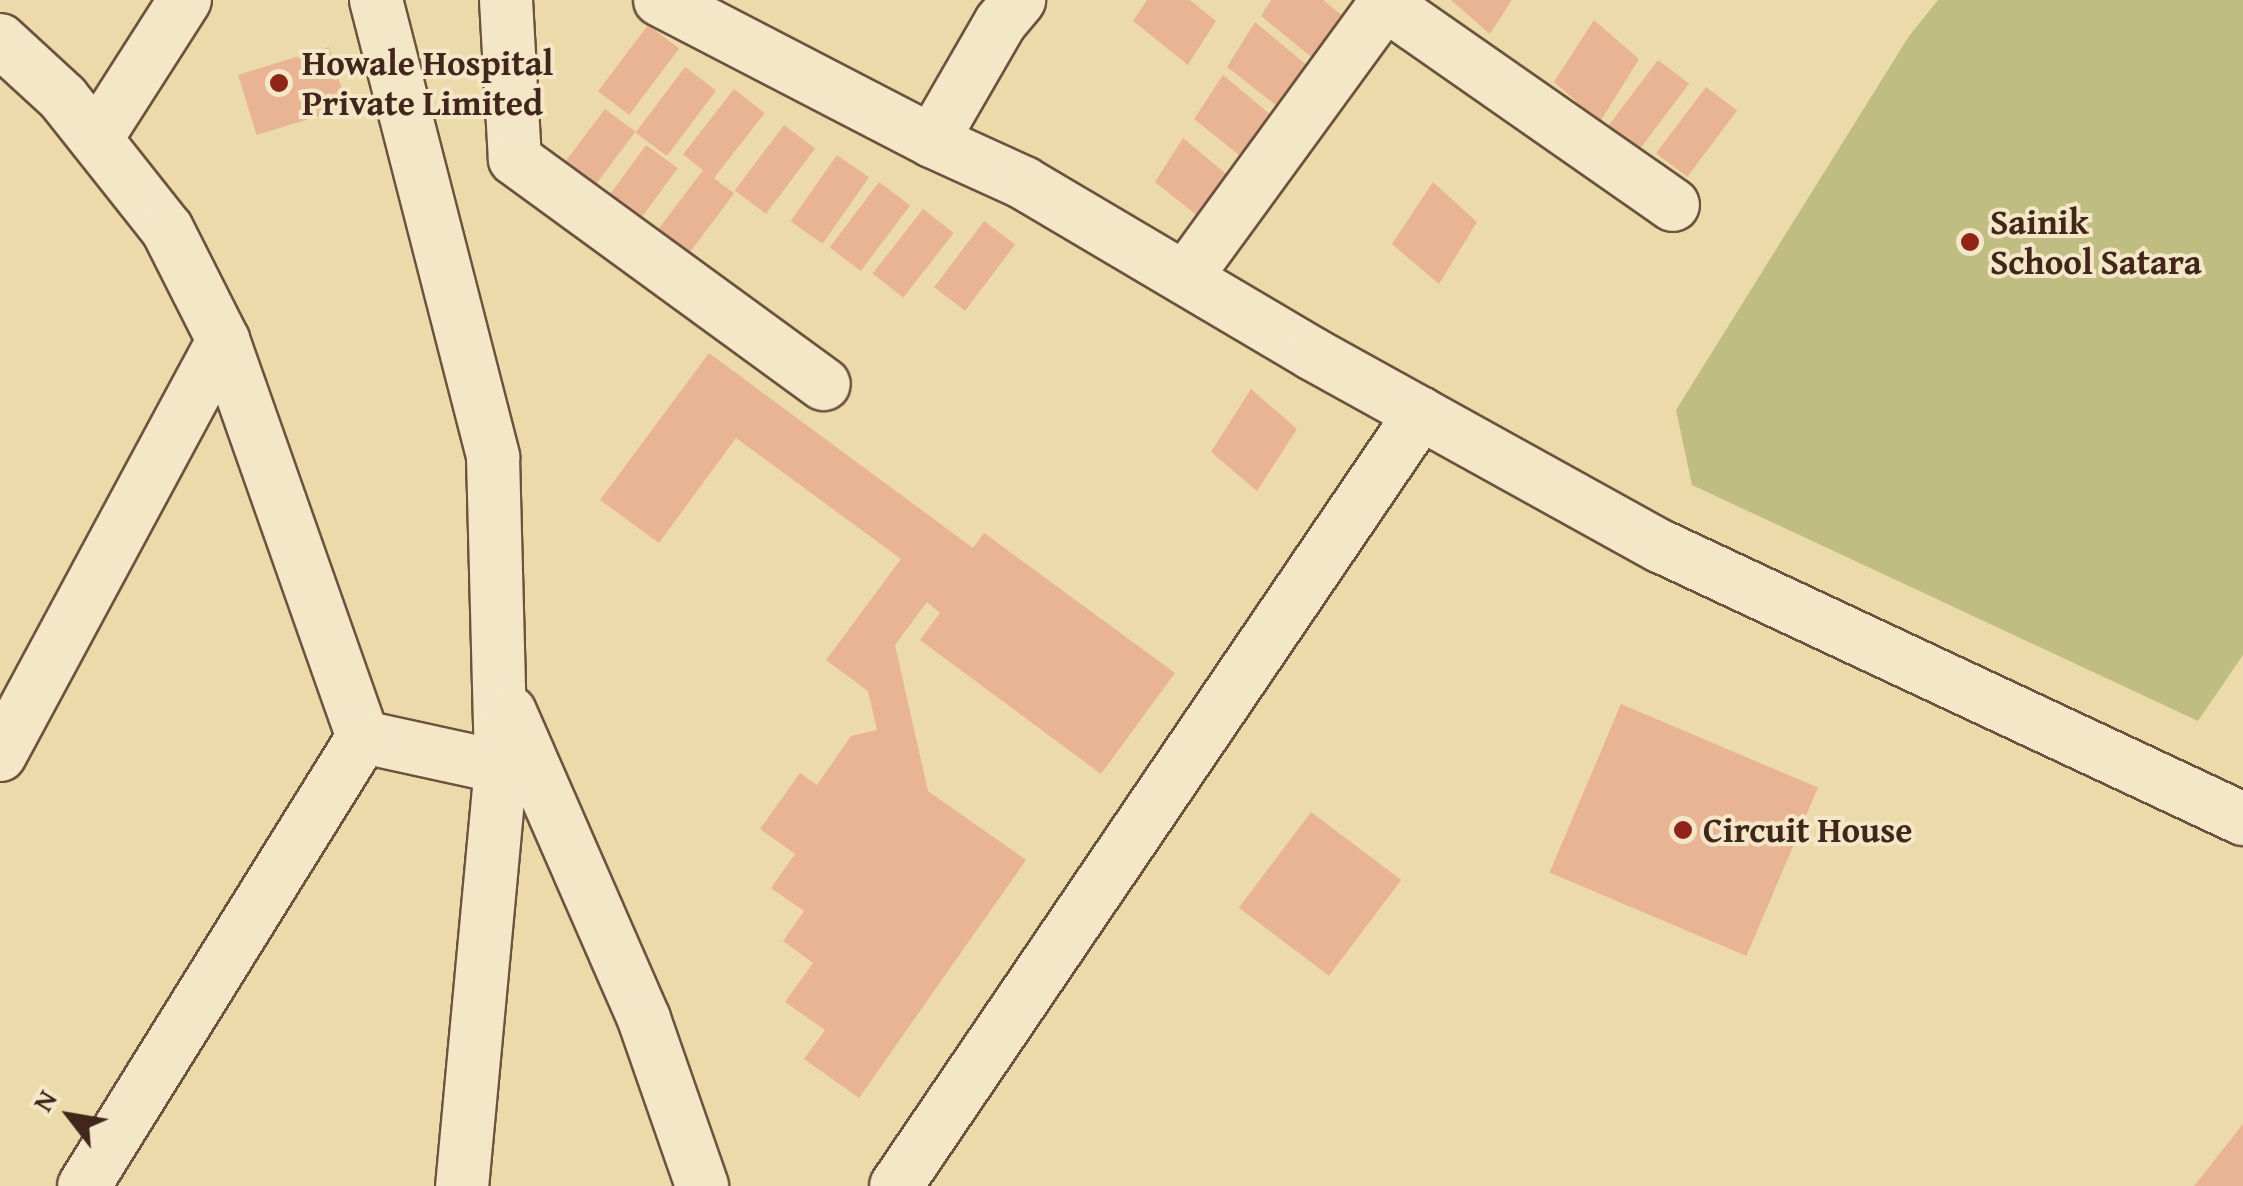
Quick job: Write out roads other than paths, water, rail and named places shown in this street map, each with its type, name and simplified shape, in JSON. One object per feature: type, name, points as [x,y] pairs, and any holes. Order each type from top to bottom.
[{"type":"street","points":[[0,28],[18,0]]},
{"type":"street","points":[[96,138],[185,0]]},
{"type":"street","points":[[376,0],[493,456],[501,767],[462,1186]]},
{"type":"street","points":[[506,0],[514,159],[824,384]]},
{"type":"street","points":[[660,0],[932,141],[1024,183],[1421,414],[1660,546],[2243,820]]},
{"type":"street","points":[[932,141],[1000,23],[1019,0]]},
{"type":"street","points":[[1185,278],[1386,2],[1672,205]]},
{"type":"street","points":[[0,40],[64,98],[168,229],[224,340],[363,738]]},
{"type":"street","points":[[0,755],[224,340]]},
{"type":"street","points":[[896,1186],[1421,414]]},
{"type":"street","points":[[499,688],[644,1019],[702,1186]]},
{"type":"street","points":[[363,738],[501,767]]},
{"type":"street","points":[[84,1186],[363,738]]},
{"type":"place","name":"Howale Hospital Private Limited","points":[[279,83]]},
{"type":"place","name":"Sainik School Satara","points":[[1970,242]]},
{"type":"place","name":"Circuit House","points":[[1683,830]]}]
